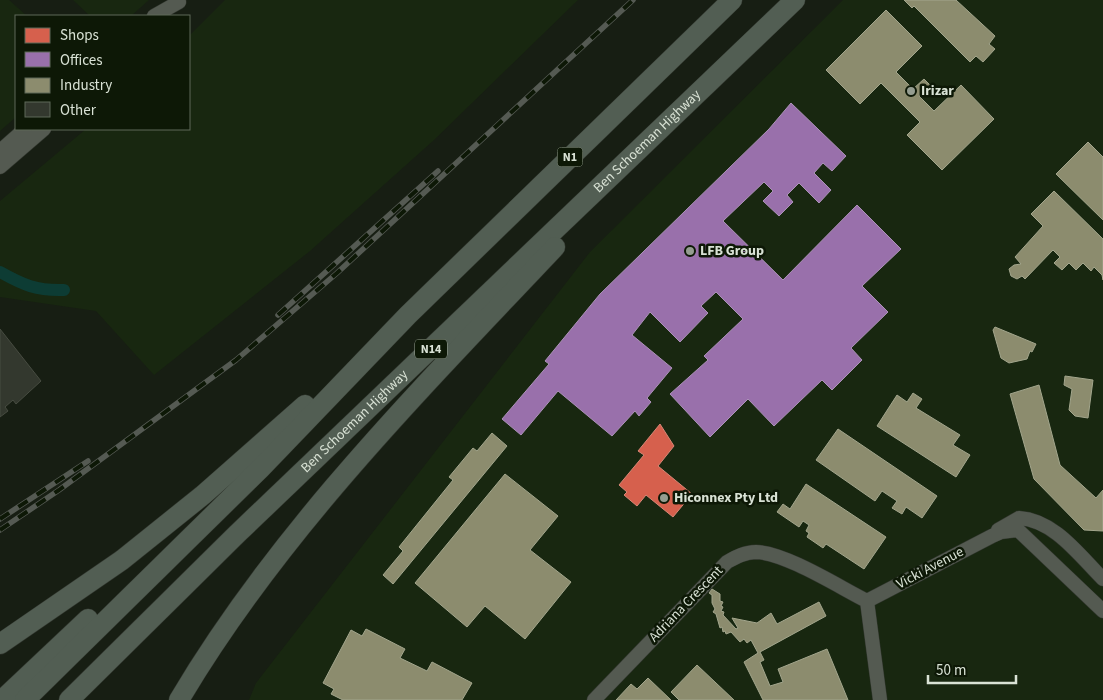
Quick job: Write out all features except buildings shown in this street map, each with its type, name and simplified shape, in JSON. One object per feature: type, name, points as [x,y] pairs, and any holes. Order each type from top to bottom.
[{"type":"highway","name":"N1","points":[[408,314],[732,0]]},
{"type":"highway","points":[[182,696],[238,609],[323,502],[414,397],[581,219],[795,0]]},
{"type":"highway","name":"Ben Schoeman Highway","points":[[69,700],[237,534],[795,0]]},
{"type":"highway","points":[[25,700],[261,468],[408,314]]},
{"type":"highway","points":[[0,644],[122,560],[204,496],[408,314]]},
{"type":"highway","points":[[2,700],[183,531],[261,468]]},
{"type":"street","points":[[156,15],[180,1]]},
{"type":"street","points":[[166,15],[180,1]]},
{"type":"street","points":[[0,151],[24,130]]},
{"type":"street","points":[[0,167],[43,130]]},
{"type":"street","points":[[1018,524],[1041,523],[1065,541],[1103,578]]},
{"type":"street","points":[[1018,524],[1103,611]]},
{"type":"street","name":"Vicki Avenue","points":[[867,601],[1018,524]]},
{"type":"street","name":"Adriana Crescent","points":[[594,700],[712,576],[727,562],[740,555],[754,552],[769,554],[867,601]]},
{"type":"street","points":[[867,601],[880,700]]},
{"type":"shaded area","points":[[0,0],[9,0],[26,15],[15,15],[15,118],[0,131]]},
{"type":"shaded area","points":[[73,0],[149,0],[132,15],[89,15]]},
{"type":"shaded area","points":[[225,0],[578,0],[434,140],[310,251],[154,375],[96,311],[0,297],[0,201],[85,130],[190,130],[190,35]]},
{"type":"shaded area","points":[[843,0],[1103,0],[1103,700],[249,700],[256,683],[590,252]]},
{"type":"waterway","points":[[0,272],[30,286],[64,290]]},
{"type":"railway","points":[[0,530],[59,490],[236,360],[337,273],[633,0]]},
{"type":"railway","points":[[278,315],[438,171]]},
{"type":"railway","points":[[0,519],[88,461]]},
{"type":"place","name":"Irizar","points":[[911,91]]},
{"type":"place","name":"LFB Group","points":[[690,251]]},
{"type":"place","name":"Hiconnex Pty Ltd","points":[[664,498]]}]
